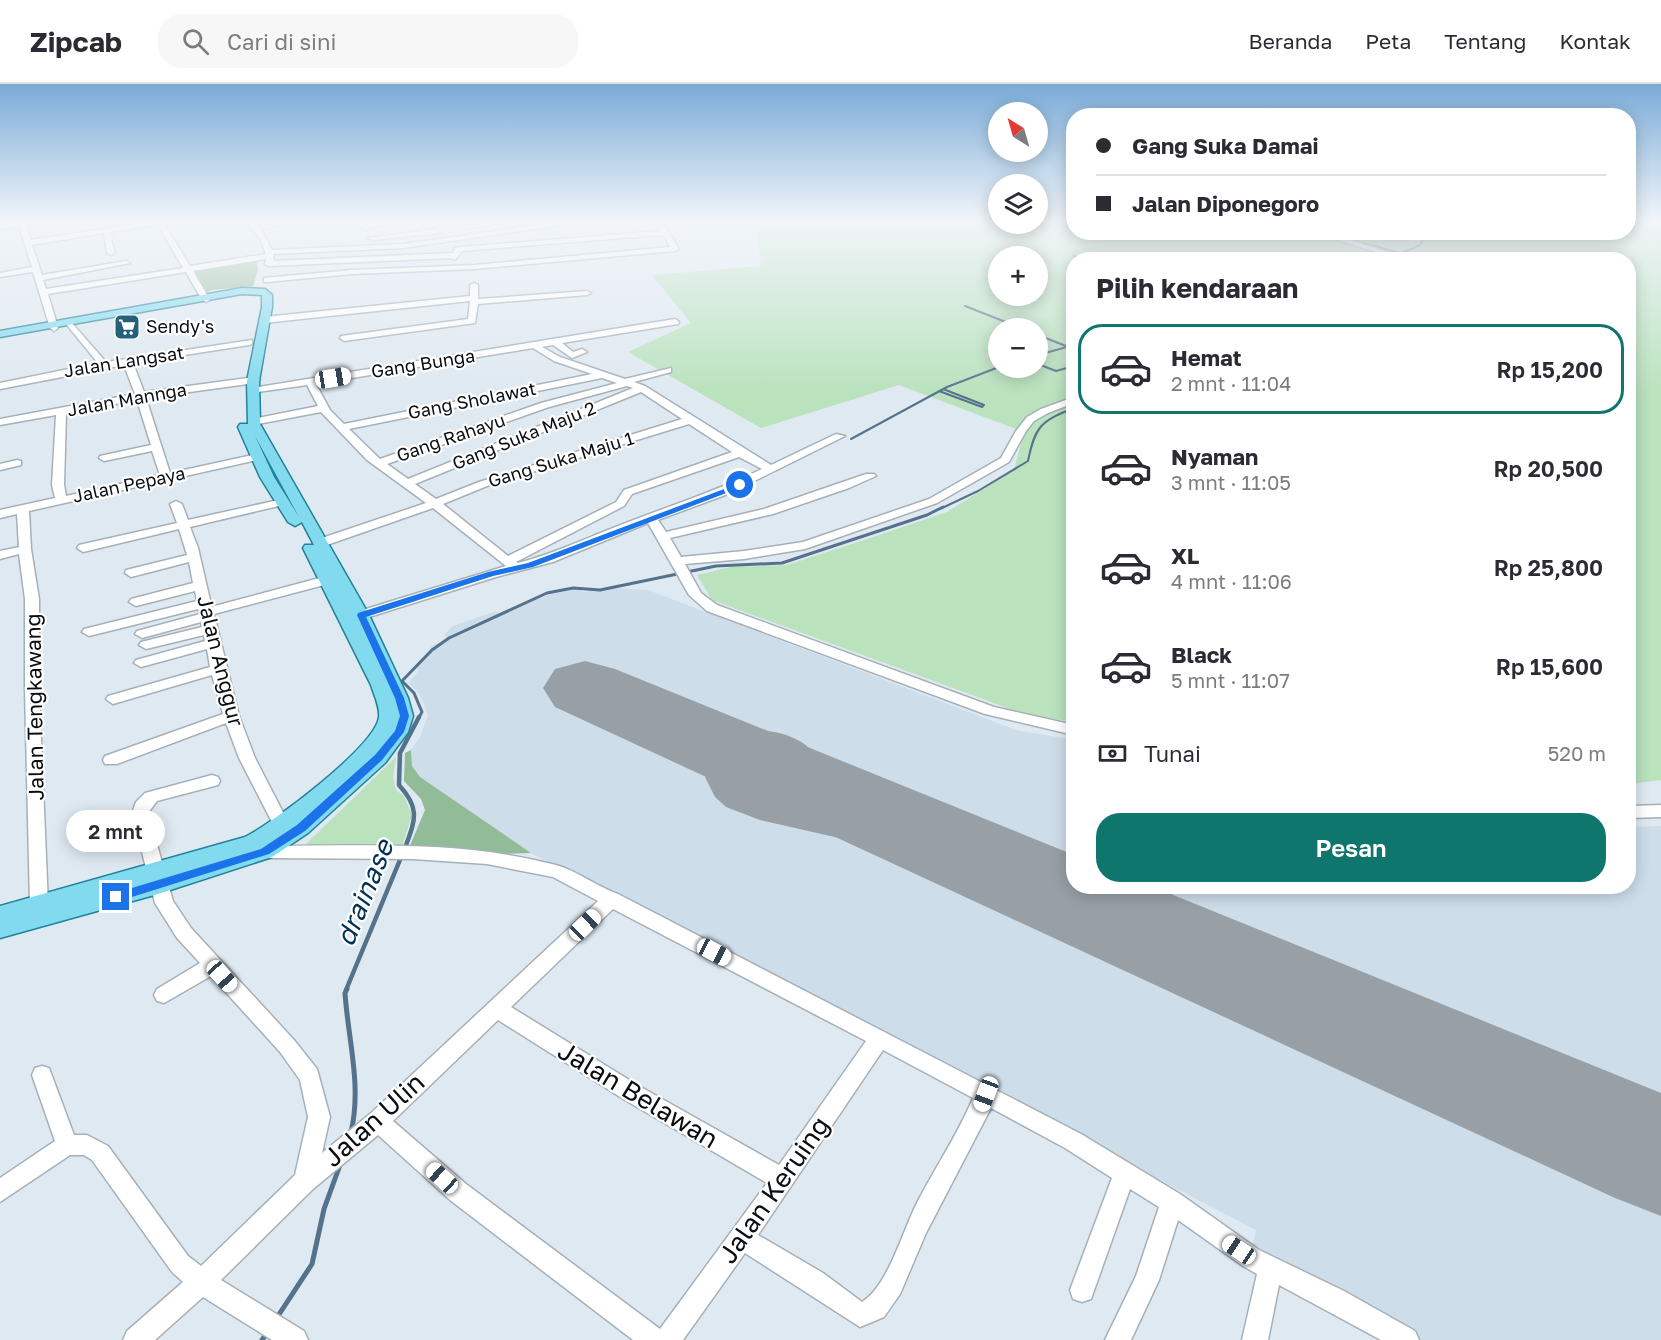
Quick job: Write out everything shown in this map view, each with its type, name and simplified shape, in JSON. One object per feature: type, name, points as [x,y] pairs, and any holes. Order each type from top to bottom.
[{"type":"main road","points":[[0,335],[266,287],[250,384],[253,422],[393,699],[404,716],[399,732],[378,758],[292,827],[265,852],[0,915]]},
{"type":"main road","points":[[243,292],[257,296],[257,331]]},
{"type":"main road","points":[[54,326],[71,325],[206,298]]},
{"type":"main road","points":[[250,384],[240,415],[257,457],[283,502],[321,543],[332,579],[362,615],[373,656]]},
{"type":"main road","points":[[0,929],[157,879],[292,827]]},
{"type":"street","points":[[40,279],[54,326]]},
{"type":"street","points":[[45,292],[125,279]]},
{"type":"street","points":[[194,279],[206,298]]},
{"type":"street","points":[[267,279],[266,287],[314,279]]},
{"type":"street","points":[[344,338],[472,321],[474,285]]},
{"type":"street","name":"Jalan Langsat","points":[[0,386],[127,361],[257,331],[474,300],[587,293]]},
{"type":"street","name":"Gang Bunga","points":[[250,384],[310,382],[675,322]]},
{"type":"street","points":[[71,325],[104,365]]},
{"type":"street","points":[[555,342],[572,355],[582,352]]},
{"type":"street","points":[[536,346],[545,354],[557,359],[642,388],[740,453],[771,470]]},
{"type":"street","points":[[127,361],[141,396],[166,477]]},
{"type":"street","name":"Gang Rahayu","points":[[379,463],[528,411],[668,370]]},
{"type":"street","name":"Gang Sholawat","points":[[343,427],[602,375]]},
{"type":"street","points":[[310,382],[324,408],[379,463],[434,503],[511,565],[549,559],[635,514]]},
{"type":"street","name":"Jalan Mannga","points":[[0,422],[141,396],[250,384]]},
{"type":"street","name":"Gang Suka Maju 2","points":[[406,484],[642,388]]},
{"type":"street","points":[[682,568],[805,545],[933,501],[1005,460],[1013,453],[1021,430],[1034,417],[1066,403]]},
{"type":"street","points":[[253,422],[324,408]]},
{"type":"street","points":[[61,411],[58,485],[62,500]]},
{"type":"street","points":[[528,411],[551,426]]},
{"type":"street","name":"Gang Suka Maju 1","points":[[321,543],[483,483],[690,420]]},
{"type":"street","points":[[362,615],[482,576],[635,514],[669,512],[717,496],[840,436]]},
{"type":"street","points":[[104,458],[156,447]]},
{"type":"street","points":[[740,453],[628,492],[635,514],[663,536],[702,602],[712,609],[761,628],[990,711],[1066,728]]},
{"type":"street","name":"Jalan Pepaya","points":[[0,514],[257,457]]},
{"type":"street","points":[[0,467],[17,463]]},
{"type":"street","points":[[663,536],[703,529],[769,512],[826,494],[870,476]]},
{"type":"street","points":[[83,548],[283,502]]},
{"type":"street","name":"Jalan Anggur","points":[[176,504],[195,557],[218,669],[231,716],[247,758],[292,827]]},
{"type":"street","name":"Jalan Tengkawang","points":[[23,509],[25,549],[32,599],[32,689],[39,905]]},
{"type":"street","points":[[0,555],[25,549]]},
{"type":"street","points":[[130,573],[195,557]]},
{"type":"street","points":[[144,640],[209,621],[332,579]]},
{"type":"street","points":[[136,602],[201,585]]},
{"type":"street","points":[[89,632],[209,621]]},
{"type":"street","points":[[141,663],[209,621]]},
{"type":"street","points":[[113,699],[218,669]]},
{"type":"street","points":[[111,760],[231,716]]},
{"type":"street","points":[[212,781],[151,797],[142,806],[140,813],[164,903],[184,933],[287,1046],[310,1076],[319,1117],[305,1181]]},
{"type":"street","points":[[1636,812],[1661,811]]},
{"type":"street","points":[[265,852],[462,854],[536,866],[558,872],[1073,1141],[1172,1202],[1243,1253],[1335,1300],[1406,1340]]},
{"type":"street","name":"Jalan Ulin","points":[[136,1340],[202,1282],[305,1181],[378,1121],[612,899]]},
{"type":"street","points":[[164,995],[212,965]]},
{"type":"street","name":"Jalan Belawan","points":[[496,1008],[622,1088],[782,1179]]},
{"type":"street","name":"Jalan Keruing","points":[[668,1340],[742,1238],[879,1039]]},
{"type":"street","points":[[42,1075],[67,1145]]},
{"type":"street","points":[[742,1238],[814,1282],[860,1315],[869,1312],[879,1305],[895,1280],[919,1224],[975,1121],[986,1094]]},
{"type":"street","points":[[378,1121],[458,1192],[654,1340]]},
{"type":"street","points":[[0,1191],[67,1145],[87,1144],[100,1153],[180,1264],[202,1282],[295,1340]]},
{"type":"street","points":[[1082,1290],[1125,1173]]},
{"type":"street","points":[[1118,1340],[1147,1280],[1172,1202]]},
{"type":"street","points":[[1255,1340],[1270,1268]]},
{"type":"shaded area","points":[[580,588],[582,592],[612,588],[648,590],[1016,730],[1066,739],[1066,894],[1636,894],[1636,827],[1661,826],[1661,1340],[1412,1340],[1251,1252],[1256,1230],[531,853],[419,777],[412,766],[411,750],[420,737],[428,715],[419,693],[409,683],[419,670],[415,667],[433,645],[449,640],[444,635],[453,626],[496,611],[498,613],[514,610],[528,602]]},
{"type":"green space","points":[[197,279],[255,279],[253,286],[207,292]]},
{"type":"green space","points":[[655,279],[988,279],[988,306],[1048,306],[1048,279],[1066,279],[1066,721],[1024,714],[712,600],[697,575],[731,567],[787,565],[947,512],[1014,470],[1024,432],[899,385],[761,428],[628,352],[691,323]]},
{"type":"green space","points":[[1636,279],[1661,279],[1661,780],[1636,783]]},
{"type":"green space","points":[[411,750],[412,766],[420,777],[531,853],[499,854],[409,848],[425,810],[421,799],[404,781],[405,753]]},
{"type":"green space","points":[[396,757],[393,778],[396,790],[404,796],[412,815],[400,852],[309,847],[306,844]]},
{"type":"waterway","points":[[965,306],[996,318]]},
{"type":"waterway","points":[[1048,339],[1066,346]]},
{"type":"waterway","points":[[1048,352],[1066,347]]},
{"type":"waterway","points":[[1048,368],[1056,371],[1066,368]]},
{"type":"waterway","points":[[943,389],[988,371]]},
{"type":"waterway","points":[[939,391],[982,407],[984,405],[943,389]]},
{"type":"waterway","points":[[939,391],[943,389]]},
{"type":"waterway","points":[[851,439],[939,391]]},
{"type":"waterway","points":[[940,509],[978,491],[1028,461],[1041,426],[1066,412]]},
{"type":"waterway","points":[[418,719],[422,712],[414,693],[402,681],[432,650],[449,638],[547,593],[573,588],[600,590],[716,566],[782,563],[927,515],[943,507]]},
{"type":"waterway","name":"drainase","points":[[405,848],[414,815],[411,801],[399,785],[400,753],[419,717]]},
{"type":"waterway","name":"drainase","points":[[346,990],[402,855]]},
{"type":"waterway","name":"drainase","points":[[347,989],[345,993],[355,1080],[351,1132]]},
{"type":"waterway","name":"drainase","points":[[276,1319],[312,1264],[324,1209],[340,1165]]},
{"type":"waterway","name":"drainase","points":[[262,1340],[267,1333]]},
{"type":"taxiway","points":[[801,781],[801,767],[798,758],[782,746],[764,742],[745,747],[737,752],[730,759],[723,777],[728,788],[739,798],[773,810],[958,850]]},
{"type":"runway","points":[[585,688],[1661,1155]]},
{"type":"place","name":"Sendy's","points":[[127,327]]},
{"type":"route","points":[[116,897],[265,852],[301,828],[378,758],[399,732],[404,723],[404,716],[399,698],[362,615],[456,584],[531,566],[597,541],[613,532],[709,499],[740,485]]}]
